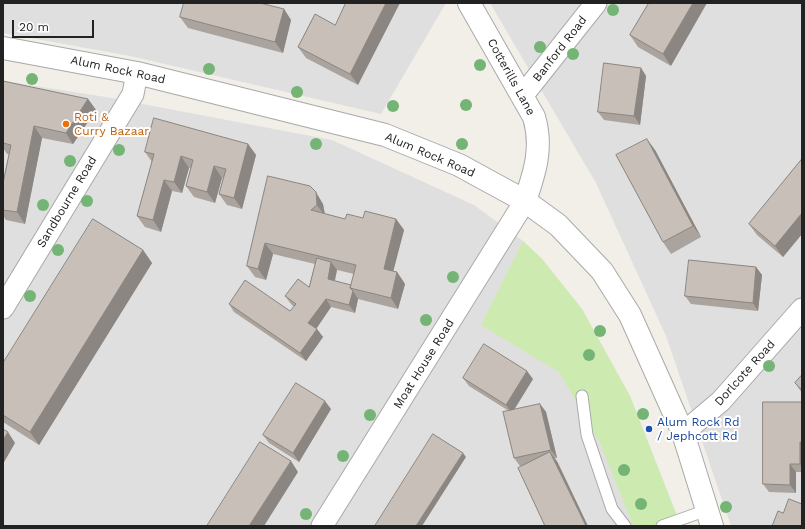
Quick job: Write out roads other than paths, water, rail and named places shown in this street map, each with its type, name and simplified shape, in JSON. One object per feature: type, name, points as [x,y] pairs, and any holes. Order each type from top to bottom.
[{"type":"street","name":"Cotterills Lane","points":[[469,3],[523,95],[534,117],[538,131],[535,173],[525,201]]},
{"type":"street","name":"Banford Road","points":[[523,95],[596,3]]},
{"type":"street","name":"Alum Rock Road","points":[[3,48],[137,72],[385,135],[459,165],[525,201],[558,225],[602,271],[630,315],[683,433],[710,518]]},
{"type":"street","name":"Sandbourne Road","points":[[3,308],[133,94],[137,72]]},
{"type":"street","name":"Moat House Road","points":[[322,526],[525,201]]},
{"type":"street","name":"Dorlcote Road","points":[[683,433],[721,401],[802,309]]},
{"type":"lane","points":[[582,396],[587,435],[612,509],[625,526]]},
{"type":"lane","points":[[662,526],[710,518]]},
{"type":"place","name":"Roti & Curry Bazaar","points":[[66,124]]},
{"type":"place","name":"Alum Rock Rd / Jephcott Rd","points":[[649,429]]}]
